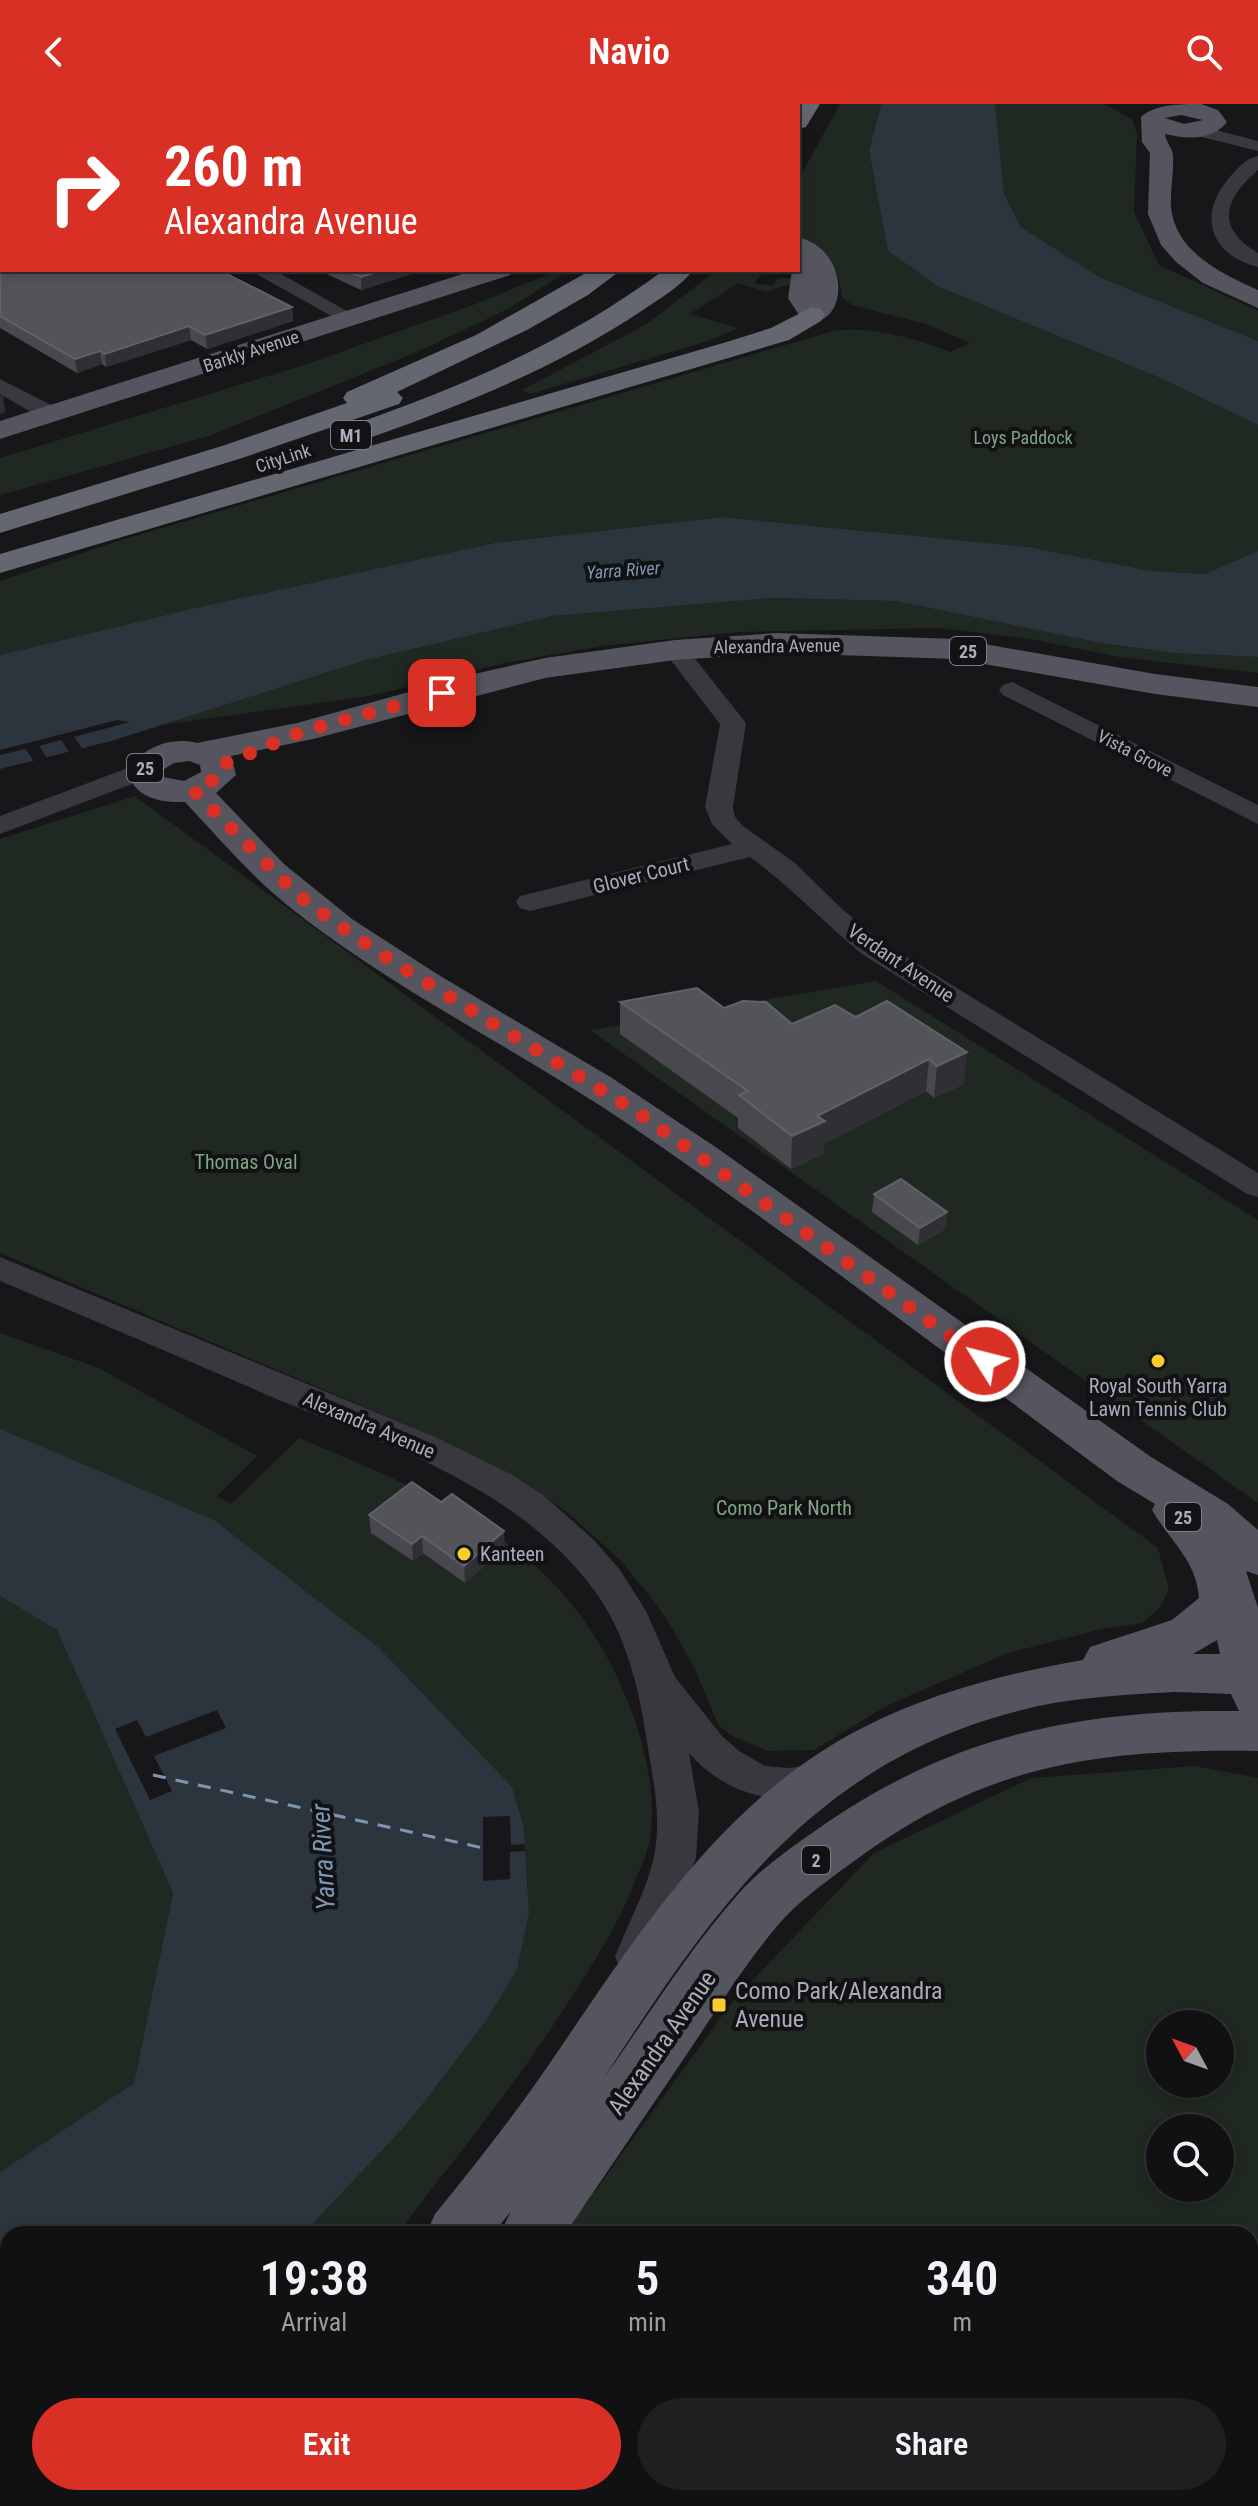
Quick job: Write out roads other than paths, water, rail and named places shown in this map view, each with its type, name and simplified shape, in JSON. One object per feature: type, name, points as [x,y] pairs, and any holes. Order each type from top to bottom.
[{"type":"highway","name":"CityLink","points":[[0,512],[338,405],[449,359],[538,313],[605,272]]},
{"type":"highway","name":"M1","points":[[0,524],[232,452],[401,393],[526,335],[628,272]]},
{"type":"highway","name":"CityLink","points":[[0,549],[316,447],[451,399],[560,348],[620,312],[677,272]]},
{"type":"highway","points":[[0,564],[780,334],[812,282]]},
{"type":"main road","points":[[1130,107],[1164,111]]},
{"type":"main road","points":[[1164,111],[1168,128],[1207,121]]},
{"type":"main road","points":[[1164,111],[1154,142],[1162,152],[1160,211],[1165,234],[1180,254],[1211,277],[1258,300]]},
{"type":"main road","points":[[1162,152],[1207,121]]},
{"type":"main road","points":[[800,246],[817,258],[812,282]]},
{"type":"main road","name":"Barkly Avenue","points":[[0,430],[495,272]]},
{"type":"main road","name":"Alexandra Avenue","points":[[210,759],[486,681],[600,659],[778,643],[956,649],[1155,684],[1258,697]]},
{"type":"main road","name":"25","points":[[165,754],[210,759],[219,775],[193,790],[171,791],[148,778],[148,764],[165,754]]},
{"type":"main road","name":"25","points":[[193,790],[298,895],[334,922],[674,1137],[1134,1469],[1211,1516],[1246,1559],[1236,1618],[1255,1682]]},
{"type":"main road","name":"25","points":[[1134,1469],[1194,1530],[1246,1559]]},
{"type":"main road","points":[[1022,1689],[1192,1631],[1210,1618],[1223,1603],[1225,1591],[1246,1559]]},
{"type":"main road","name":"Alexandra Avenue","points":[[463,2226],[494,2188],[697,1899],[762,1825],[816,1781],[855,1756],[943,1713],[1022,1689],[1134,1674],[1255,1682]]},
{"type":"main road","name":"Alexandra Avenue","points":[[536,2226],[713,1969],[761,1906],[869,1821],[936,1783],[1002,1759],[1075,1740],[1165,1730],[1258,1731]]},
{"type":"street","points":[[1207,121],[1258,145]]},
{"type":"street","points":[[1258,161],[1237,178],[1224,195],[1221,211],[1226,239],[1258,261]]},
{"type":"street","points":[[263,272],[351,319]]},
{"type":"street","points":[[0,385],[51,414]]},
{"type":"street","name":"Verdant Avenue","points":[[675,650],[733,723],[719,807],[722,818],[752,848],[785,869],[832,915],[872,948],[1258,1187]]},
{"type":"street","name":"Vista Grove","points":[[1012,690],[1258,816]]},
{"type":"street","points":[[0,826],[56,804],[148,778]]},
{"type":"street","name":"Glover Court","points":[[530,902],[752,848]]},
{"type":"street","name":"Alexandra Avenue","points":[[0,1268],[420,1445],[498,1483],[530,1504],[555,1526],[607,1580],[627,1611],[657,1681],[679,1812],[678,1840],[666,1883],[610,2021]]},
{"type":"street","name":"Alexandra Avenue","points":[[657,1681],[711,1753],[729,1767],[772,1785],[816,1781]]},
{"type":"water","points":[[881,104],[995,104],[1004,194],[1021,227],[1101,278],[1258,341],[1258,425],[1158,377],[939,287],[888,251],[869,151]]},
{"type":"water","name":"Yarra River","points":[[722,517],[1029,547],[1151,571],[1205,574],[1258,551],[1258,657],[1174,653],[1101,643],[895,601],[773,598],[553,616],[366,660],[111,741],[0,769],[0,655],[195,608],[494,543]]},
{"type":"water","name":"Yarra River","points":[[0,1429],[214,1520],[379,1648],[512,1787],[524,1828],[529,1914],[517,1970],[484,2024],[407,2124],[311,2226],[0,2226],[0,2172],[134,2083],[173,1893],[57,1630],[0,1596]]},
{"type":"place","name":"Royal South Yarra Lawn Tennis Club","points":[[1158,1361]]},
{"type":"place","name":"Kanteen","points":[[464,1554]]},
{"type":"place","name":"Como Park/Alexandra Avenue","points":[[719,2005]]},
{"type":"park label","name":"Loys Paddock","points":[[1023,437]]},
{"type":"park label","name":"Thomas Oval","points":[[246,1162]]},
{"type":"park label","name":"Como Park North","points":[[784,1508]]}]
